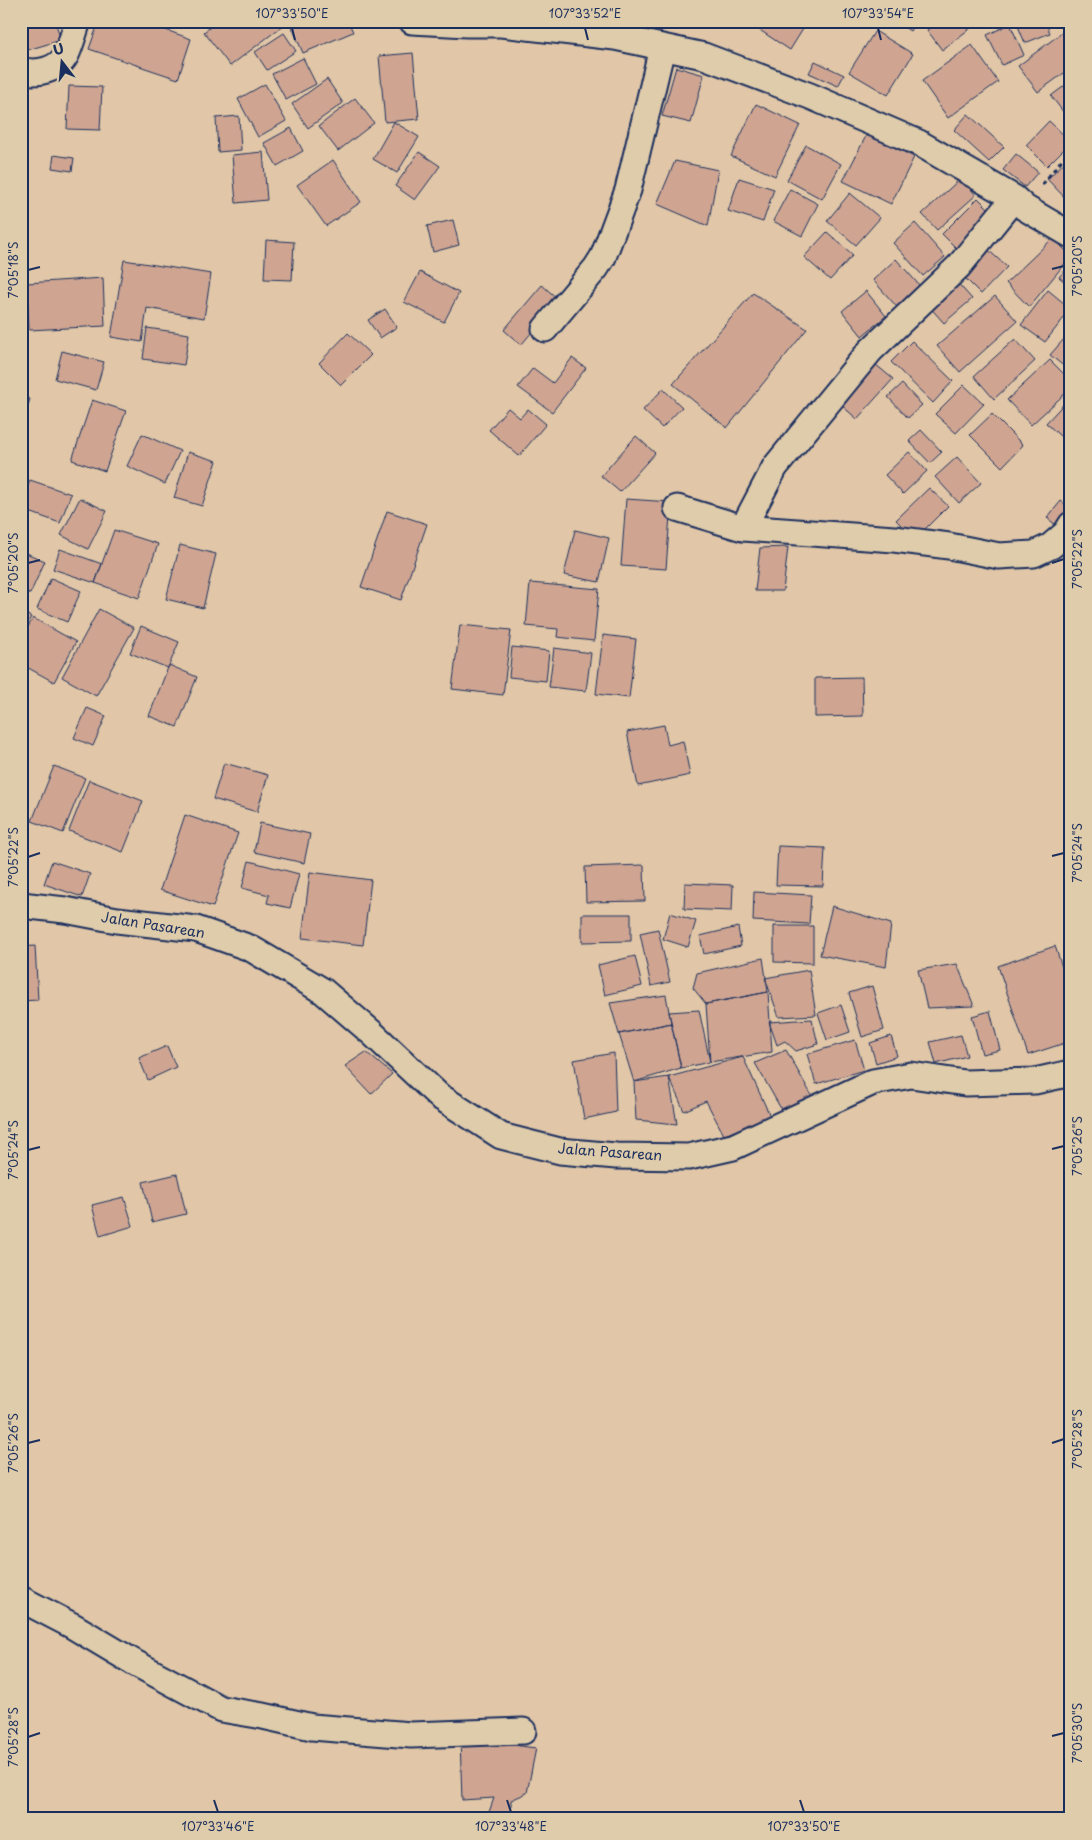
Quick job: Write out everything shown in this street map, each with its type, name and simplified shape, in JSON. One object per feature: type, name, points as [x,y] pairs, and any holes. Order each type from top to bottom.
[{"type":"street","points":[[21,70],[36,72],[48,70],[58,64],[66,56],[78,21]]},
{"type":"street","points":[[412,21],[623,29],[662,48],[704,56],[810,96],[919,143],[1071,235]]},
{"type":"street","points":[[545,329],[603,257],[628,190],[662,48]]},
{"type":"street","points":[[743,528],[775,467],[870,351],[959,266],[1020,203]]},
{"type":"street","points":[[678,508],[743,528],[894,539],[949,546],[999,556],[1034,554],[1051,546],[1071,526]]},
{"type":"street","name":"Jalan Pasarean","points":[[21,905],[196,930],[250,948],[323,991],[372,1033],[439,1096],[501,1136],[560,1151],[616,1156],[690,1156],[733,1147],[873,1082],[911,1076],[965,1083],[1035,1081],[1071,1074]]},
{"type":"street","points":[[21,1599],[74,1626],[135,1663],[221,1709],[312,1727],[411,1735],[523,1731]]},
{"type":"path","points":[[1020,203],[1071,148]]},
{"type":"building","points":[[21,21],[55,21],[61,40],[21,52]]},
{"type":"building","points":[[99,21],[154,21],[164,25],[163,29],[191,39],[178,79],[89,49]]},
{"type":"building","points":[[218,21],[289,21],[230,66],[204,32]]},
{"type":"building","points":[[305,21],[348,21],[353,32],[303,53],[292,27]]},
{"type":"building","points":[[759,21],[808,21],[790,50],[755,27]]},
{"type":"building","points":[[895,21],[916,21],[910,31]]},
{"type":"building","points":[[939,21],[975,21],[977,23],[942,50],[927,30]]},
{"type":"building","points":[[1016,21],[1045,21],[1050,33],[1025,43]]},
{"type":"building","points":[[1010,24],[1024,55],[1002,65],[987,35]]},
{"type":"building","points":[[1068,28],[1071,32],[1071,68],[1038,92],[1018,66]]},
{"type":"building","points":[[875,31],[913,54],[888,95],[849,72]]},
{"type":"building","points":[[284,33],[296,51],[267,70],[255,52]]},
{"type":"building","points":[[972,45],[998,82],[948,118],[922,81]]},
{"type":"building","points":[[413,53],[419,119],[385,122],[379,56]]},
{"type":"building","points":[[303,58],[316,84],[286,100],[272,74]]},
{"type":"building","points":[[815,61],[844,75],[838,86],[809,73]]},
{"type":"building","points":[[676,67],[704,75],[691,123],[662,116]]},
{"type":"building","points":[[327,79],[343,103],[308,128],[292,104]]},
{"type":"building","points":[[1071,81],[1071,122],[1051,96]]},
{"type":"building","points":[[265,84],[286,121],[258,137],[238,99]]},
{"type":"building","points":[[69,86],[102,87],[100,130],[67,129]]},
{"type":"building","points":[[355,98],[374,123],[338,151],[319,126]]},
{"type":"building","points":[[756,104],[800,125],[775,176],[731,156]]},
{"type":"building","points":[[968,114],[1004,147],[989,162],[954,130]]},
{"type":"building","points":[[239,116],[241,150],[218,152],[216,118]]},
{"type":"building","points":[[1049,121],[1071,142],[1047,166],[1026,145]]},
{"type":"building","points":[[394,122],[419,137],[397,173],[373,159]]},
{"type":"building","points":[[291,128],[303,151],[277,166],[264,143]]},
{"type":"building","points":[[867,134],[914,157],[891,204],[843,181]]},
{"type":"building","points":[[806,145],[841,164],[822,199],[787,180]]},
{"type":"building","points":[[263,152],[267,200],[236,203],[232,155]]},
{"type":"building","points":[[419,152],[440,166],[415,200],[395,186]]},
{"type":"building","points":[[1016,154],[1038,172],[1025,187],[1003,170]]},
{"type":"building","points":[[54,155],[74,158],[72,171],[52,168]]},
{"type":"building","points":[[1071,156],[1071,198],[1068,201],[1047,179]]},
{"type":"building","points":[[333,160],[361,202],[326,226],[297,185]]},
{"type":"building","points":[[675,161],[718,170],[708,226],[657,204]]},
{"type":"building","points":[[739,178],[774,189],[763,222],[728,211]]},
{"type":"building","points":[[961,178],[976,195],[937,230],[922,214]]},
{"type":"building","points":[[790,189],[818,204],[802,236],[773,221]]},
{"type":"building","points":[[850,193],[880,218],[856,245],[827,221]]},
{"type":"building","points":[[978,198],[993,213],[956,248],[942,234]]},
{"type":"building","points":[[453,220],[459,245],[433,252],[427,226]]},
{"type":"building","points":[[915,223],[945,257],[923,276],[893,243]]},
{"type":"building","points":[[827,232],[853,255],[830,280],[804,257]]},
{"type":"building","points":[[1053,238],[1071,256],[1029,307],[1006,283]]},
{"type":"building","points":[[266,240],[294,242],[292,280],[264,279]]},
{"type":"building","points":[[984,246],[1007,267],[981,294],[959,272]]},
{"type":"building","points":[[896,259],[920,286],[897,307],[873,280]]},
{"type":"building","points":[[124,260],[211,274],[204,318],[147,308],[142,342],[111,337]]},
{"type":"building","points":[[1071,264],[1071,287],[1059,277]]},
{"type":"building","points":[[420,272],[459,293],[444,322],[404,302]]},
{"type":"building","points":[[103,278],[105,326],[29,330],[27,283]]},
{"type":"building","points":[[955,280],[972,299],[944,323],[927,304]]},
{"type":"building","points":[[542,285],[559,300],[521,345],[504,330]]},
{"type":"building","points":[[1048,290],[1071,309],[1045,342],[1021,325]]},
{"type":"building","points":[[866,291],[886,316],[862,336],[842,311]]},
{"type":"building","points":[[753,293],[807,329],[727,428],[673,384]]},
{"type":"building","points":[[995,296],[1017,321],[960,372],[937,346]]},
{"type":"building","points":[[385,309],[397,327],[380,338],[368,320]]},
{"type":"building","points":[[147,328],[189,334],[184,365],[143,359]]},
{"type":"building","points":[[1071,331],[1071,372],[1050,355]]},
{"type":"building","points":[[348,333],[371,355],[341,385],[319,363]]},
{"type":"building","points":[[1015,339],[1035,361],[994,399],[974,376]]},
{"type":"building","points":[[912,341],[953,381],[933,403],[891,362]]},
{"type":"building","points":[[62,351],[104,362],[96,390],[55,379]]},
{"type":"building","points":[[572,358],[586,368],[552,412],[518,387],[533,368],[553,383]]},
{"type":"building","points":[[1050,360],[1071,381],[1071,388],[1031,425],[1007,400]]},
{"type":"building","points":[[875,364],[893,379],[857,419],[839,403]]},
{"type":"building","points":[[902,384],[922,405],[908,418],[888,397]]},
{"type":"building","points":[[964,385],[984,404],[956,433],[935,414]]},
{"type":"building","points":[[663,389],[682,407],[662,428],[643,410]]},
{"type":"building","points":[[21,396],[30,399],[21,428]]},
{"type":"building","points":[[1071,396],[1071,446],[1046,423]]},
{"type":"building","points":[[92,400],[126,411],[105,471],[72,460]]},
{"type":"building","points":[[508,408],[520,418],[528,409],[546,424],[519,456],[489,430]]},
{"type":"building","points":[[992,414],[1023,445],[1002,467],[970,435]]},
{"type":"building","points":[[921,430],[942,452],[930,463],[909,441]]},
{"type":"building","points":[[142,434],[180,451],[165,484],[127,466]]},
{"type":"building","points":[[636,436],[655,453],[620,492],[601,476]]},
{"type":"building","points":[[188,452],[217,461],[202,506],[174,498]]},
{"type":"building","points":[[909,452],[927,471],[903,494],[885,475]]},
{"type":"building","points":[[957,457],[981,483],[959,503],[935,477]]},
{"type":"building","points":[[30,480],[71,494],[60,523],[21,509]]},
{"type":"building","points":[[929,488],[948,506],[915,539],[896,520]]},
{"type":"building","points":[[80,498],[107,511],[88,549],[61,535]]},
{"type":"building","points":[[626,499],[671,502],[666,569],[621,566]]},
{"type":"building","points":[[1061,501],[1071,509],[1071,517],[1061,529],[1047,518]]},
{"type":"building","points":[[387,511],[427,524],[401,600],[361,587]]},
{"type":"building","points":[[114,530],[158,544],[139,598],[95,583]]},
{"type":"building","points":[[575,530],[609,538],[599,582],[564,575]]},
{"type":"building","points":[[180,545],[216,554],[203,608],[166,599]]},
{"type":"building","points":[[788,547],[783,591],[755,591],[760,548]]},
{"type":"building","points":[[60,549],[102,564],[95,583],[53,569]]},
{"type":"building","points":[[21,551],[45,561],[30,594],[21,590]]},
{"type":"building","points":[[51,578],[81,591],[67,622],[37,609]]},
{"type":"building","points":[[530,583],[599,589],[594,641],[557,637],[558,629],[526,626]]},
{"type":"building","points":[[99,609],[134,628],[96,696],[62,677]]},
{"type":"building","points":[[21,611],[31,617],[21,635]]},
{"type":"building","points":[[33,618],[76,642],[54,682],[21,664],[21,639]]},
{"type":"building","points":[[460,625],[511,630],[503,695],[452,689]]},
{"type":"building","points":[[141,626],[179,642],[168,668],[130,653]]},
{"type":"building","points":[[603,635],[636,639],[629,698],[596,694]]},
{"type":"building","points":[[512,647],[549,651],[546,681],[509,677]]},
{"type":"building","points":[[554,648],[591,653],[586,691],[549,687]]},
{"type":"building","points":[[169,665],[197,677],[177,727],[149,716]]},
{"type":"building","points":[[862,677],[863,716],[815,717],[815,678]]},
{"type":"building","points":[[87,708],[106,716],[93,746],[74,738]]},
{"type":"building","points":[[664,725],[668,745],[683,741],[690,775],[638,786],[627,732]]},
{"type":"building","points":[[224,763],[268,775],[257,812],[213,799]]},
{"type":"building","points":[[54,766],[85,778],[63,833],[32,821]]},
{"type":"building","points":[[89,780],[143,801],[123,852],[69,831]]},
{"type":"building","points":[[185,815],[238,833],[213,907],[160,890]]},
{"type":"building","points":[[260,823],[310,834],[304,863],[254,852]]},
{"type":"building","points":[[778,846],[825,848],[823,886],[776,885]]},
{"type":"building","points":[[52,861],[90,874],[82,897],[44,884]]},
{"type":"building","points":[[249,861],[299,874],[290,908],[267,903],[269,895],[242,888]]},
{"type":"building","points":[[644,865],[645,901],[586,902],[585,867]]},
{"type":"building","points":[[310,872],[371,880],[363,945],[302,938]]},
{"type":"building","points":[[685,883],[733,885],[732,911],[684,909]]},
{"type":"building","points":[[754,892],[811,895],[809,924],[753,921]]},
{"type":"building","points":[[832,906],[891,924],[886,967],[820,955]]},
{"type":"building","points":[[670,913],[696,921],[688,947],[663,939]]},
{"type":"building","points":[[582,914],[631,914],[631,941],[582,942]]},
{"type":"building","points":[[774,926],[813,926],[813,963],[774,962]]},
{"type":"building","points":[[738,927],[741,946],[704,954],[700,936]]},
{"type":"building","points":[[658,929],[670,982],[651,986],[640,933]]},
{"type":"building","points":[[35,946],[38,1000],[21,1001],[21,947]]},
{"type":"building","points":[[1055,946],[1071,994],[1071,1041],[1028,1055],[998,966]]},
{"type":"building","points":[[635,956],[642,986],[605,995],[598,965]]},
{"type":"building","points":[[763,958],[768,992],[706,1004],[693,988],[697,973]]},
{"type":"building","points":[[957,964],[974,1006],[927,1008],[918,970]]},
{"type":"building","points":[[809,970],[816,1015],[779,1017],[765,978]]},
{"type":"building","points":[[872,986],[884,1030],[862,1037],[849,993]]},
{"type":"building","points":[[768,992],[772,1052],[710,1062],[706,1004]]},
{"type":"building","points":[[666,995],[671,1023],[619,1034],[610,1003]]},
{"type":"building","points":[[841,1005],[850,1032],[827,1040],[818,1013]]},
{"type":"building","points":[[699,1010],[710,1062],[681,1068],[669,1012]]},
{"type":"building","points":[[990,1011],[1000,1050],[982,1054],[972,1016]]},
{"type":"building","points":[[812,1019],[818,1044],[796,1051],[785,1041],[777,1045],[769,1022]]},
{"type":"building","points":[[671,1023],[681,1068],[634,1082],[619,1034]]},
{"type":"building","points":[[961,1035],[967,1056],[936,1064],[930,1042]]},
{"type":"building","points":[[891,1036],[897,1056],[876,1063],[870,1043]]},
{"type":"building","points":[[855,1040],[864,1070],[816,1084],[807,1054]]},
{"type":"building","points":[[167,1046],[176,1067],[148,1080],[139,1058]]},
{"type":"building","points":[[786,1050],[812,1096],[784,1114],[755,1063]]},
{"type":"building","points":[[366,1052],[392,1074],[371,1094],[345,1066]]},
{"type":"building","points":[[614,1053],[616,1112],[584,1119],[574,1060]]},
{"type":"building","points":[[743,1057],[771,1118],[724,1135],[706,1101],[684,1111],[669,1077]]},
{"type":"building","points":[[669,1077],[677,1124],[636,1120],[634,1082]]},
{"type":"building","points":[[177,1174],[186,1214],[152,1222],[143,1182]]},
{"type":"building","points":[[124,1197],[133,1226],[100,1236],[92,1205]]},
{"type":"building","points":[[460,1738],[536,1748],[527,1793],[511,1800],[511,1819],[488,1815],[494,1798],[462,1800]]}]
